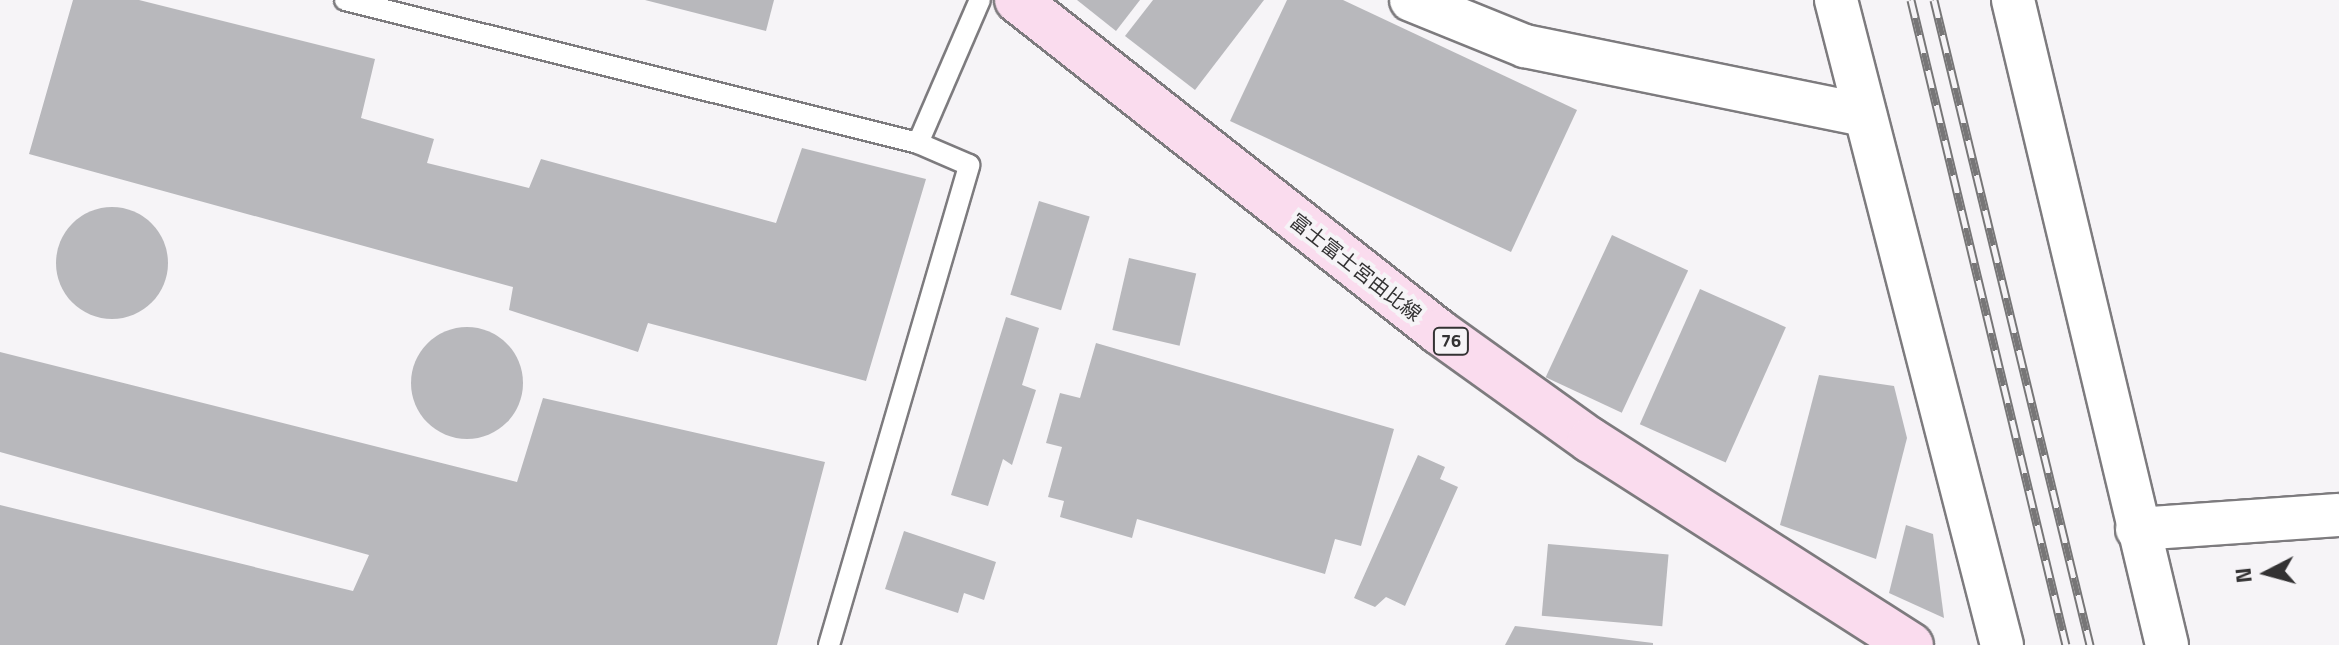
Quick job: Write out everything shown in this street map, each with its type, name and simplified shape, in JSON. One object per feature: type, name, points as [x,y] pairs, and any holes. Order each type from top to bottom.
[{"type":"main road","name":"富士富士宮由比線","points":[[1017,0],[1464,350],[1590,440],[1911,645]]},
{"type":"street","points":[[1411,0],[1525,46],[1865,115]]},
{"type":"street","points":[[1836,0],[2002,645]]},
{"type":"street","points":[[2013,0],[2167,645]]},
{"type":"street","points":[[2137,529],[2339,515]]},
{"type":"lane","points":[[345,0],[918,143],[969,165],[829,645]]},
{"type":"lane","points":[[918,143],[980,0]]},
{"type":"building","points":[[73,0],[139,0],[375,59],[361,118],[434,139],[427,163],[529,188],[541,159],[776,223],[802,148],[926,179],[866,381],[648,323],[638,352],[509,310],[513,287],[29,154]]},
{"type":"building","points":[[645,0],[774,0],[766,31]]},
{"type":"building","points":[[1077,0],[1140,0],[1116,31]]},
{"type":"building","points":[[1153,0],[1264,0],[1195,90],[1125,36]]},
{"type":"building","points":[[1287,0],[1343,0],[1577,110],[1511,252],[1230,121]]},
{"type":"building","points":[[1039,201],[1090,216],[1061,310],[1010,295]]},
{"type":"building","points":[[112,207],[134,211],[152,223],[164,241],[168,263],[164,285],[152,303],[134,315],[112,319],[90,315],[72,303],[60,285],[56,263],[60,241],[72,223],[90,211]]},
{"type":"building","points":[[1612,235],[1688,270],[1622,413],[1546,377]]},
{"type":"building","points":[[1129,258],[1196,274],[1180,346],[1112,330]]},
{"type":"building","points":[[1700,289],[1786,327],[1726,462],[1640,424]]},
{"type":"building","points":[[1006,317],[1039,328],[1022,385],[1036,390],[1012,465],[1003,459],[988,506],[951,495]]},
{"type":"building","points":[[467,327],[489,331],[507,343],[519,361],[523,383],[519,405],[507,423],[489,435],[467,439],[445,435],[427,423],[415,405],[411,383],[415,361],[427,343],[445,331]]},
{"type":"building","points":[[1096,343],[1394,429],[1361,546],[1335,539],[1325,574],[1137,519],[1132,538],[1060,517],[1064,501],[1048,497],[1062,447],[1046,443],[1060,393],[1080,398]]},
{"type":"building","points":[[0,352],[517,482],[543,398],[825,462],[777,645],[0,645],[0,505],[353,591],[369,555],[0,452]]},
{"type":"building","points":[[1819,375],[1894,386],[1907,438],[1876,559],[1780,525]]},
{"type":"building","points":[[1418,455],[1445,467],[1440,479],[1458,487],[1405,606],[1386,597],[1375,607],[1354,598]]},
{"type":"building","points":[[1906,525],[1933,534],[1944,618],[1889,593]]},
{"type":"building","points":[[904,531],[996,562],[984,600],[964,593],[958,613],[885,589]]},
{"type":"building","points":[[1548,544],[1669,555],[1662,626],[1542,616]]},
{"type":"building","points":[[1515,626],[1653,643],[1653,645],[1505,645]]},
{"type":"railway","points":[[1911,0],[2066,645]]},
{"type":"railway","points":[[1934,0],[2090,645]]}]
